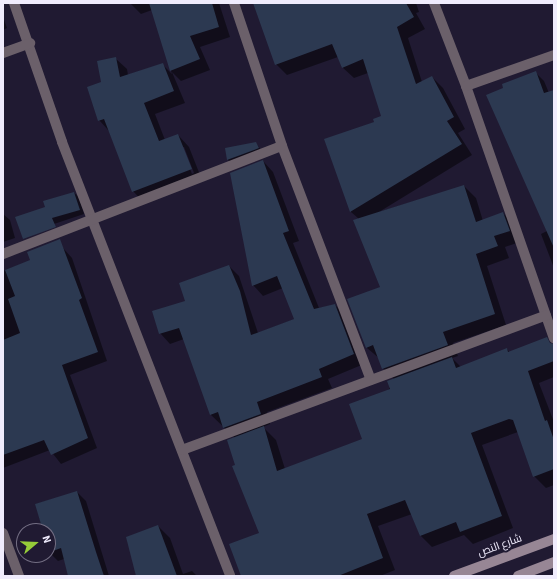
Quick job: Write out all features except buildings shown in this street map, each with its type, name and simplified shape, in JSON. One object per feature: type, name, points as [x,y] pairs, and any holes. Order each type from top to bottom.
[{"type":"main road","name":"شارع النص","points":[[454,576],[554,539]]},
{"type":"main road","points":[[518,576],[554,562]]},
{"type":"street","points":[[14,3],[30,43],[62,142],[230,576]]},
{"type":"street","points":[[234,3],[282,146],[371,380]]},
{"type":"street","points":[[434,3],[466,86],[554,338]]},
{"type":"street","points":[[3,53],[30,43]]},
{"type":"street","points":[[466,86],[554,54]]},
{"type":"street","points":[[3,254],[282,146]]},
{"type":"street","points":[[182,450],[546,315]]},
{"type":"street","points":[[3,533],[19,576]]}]
